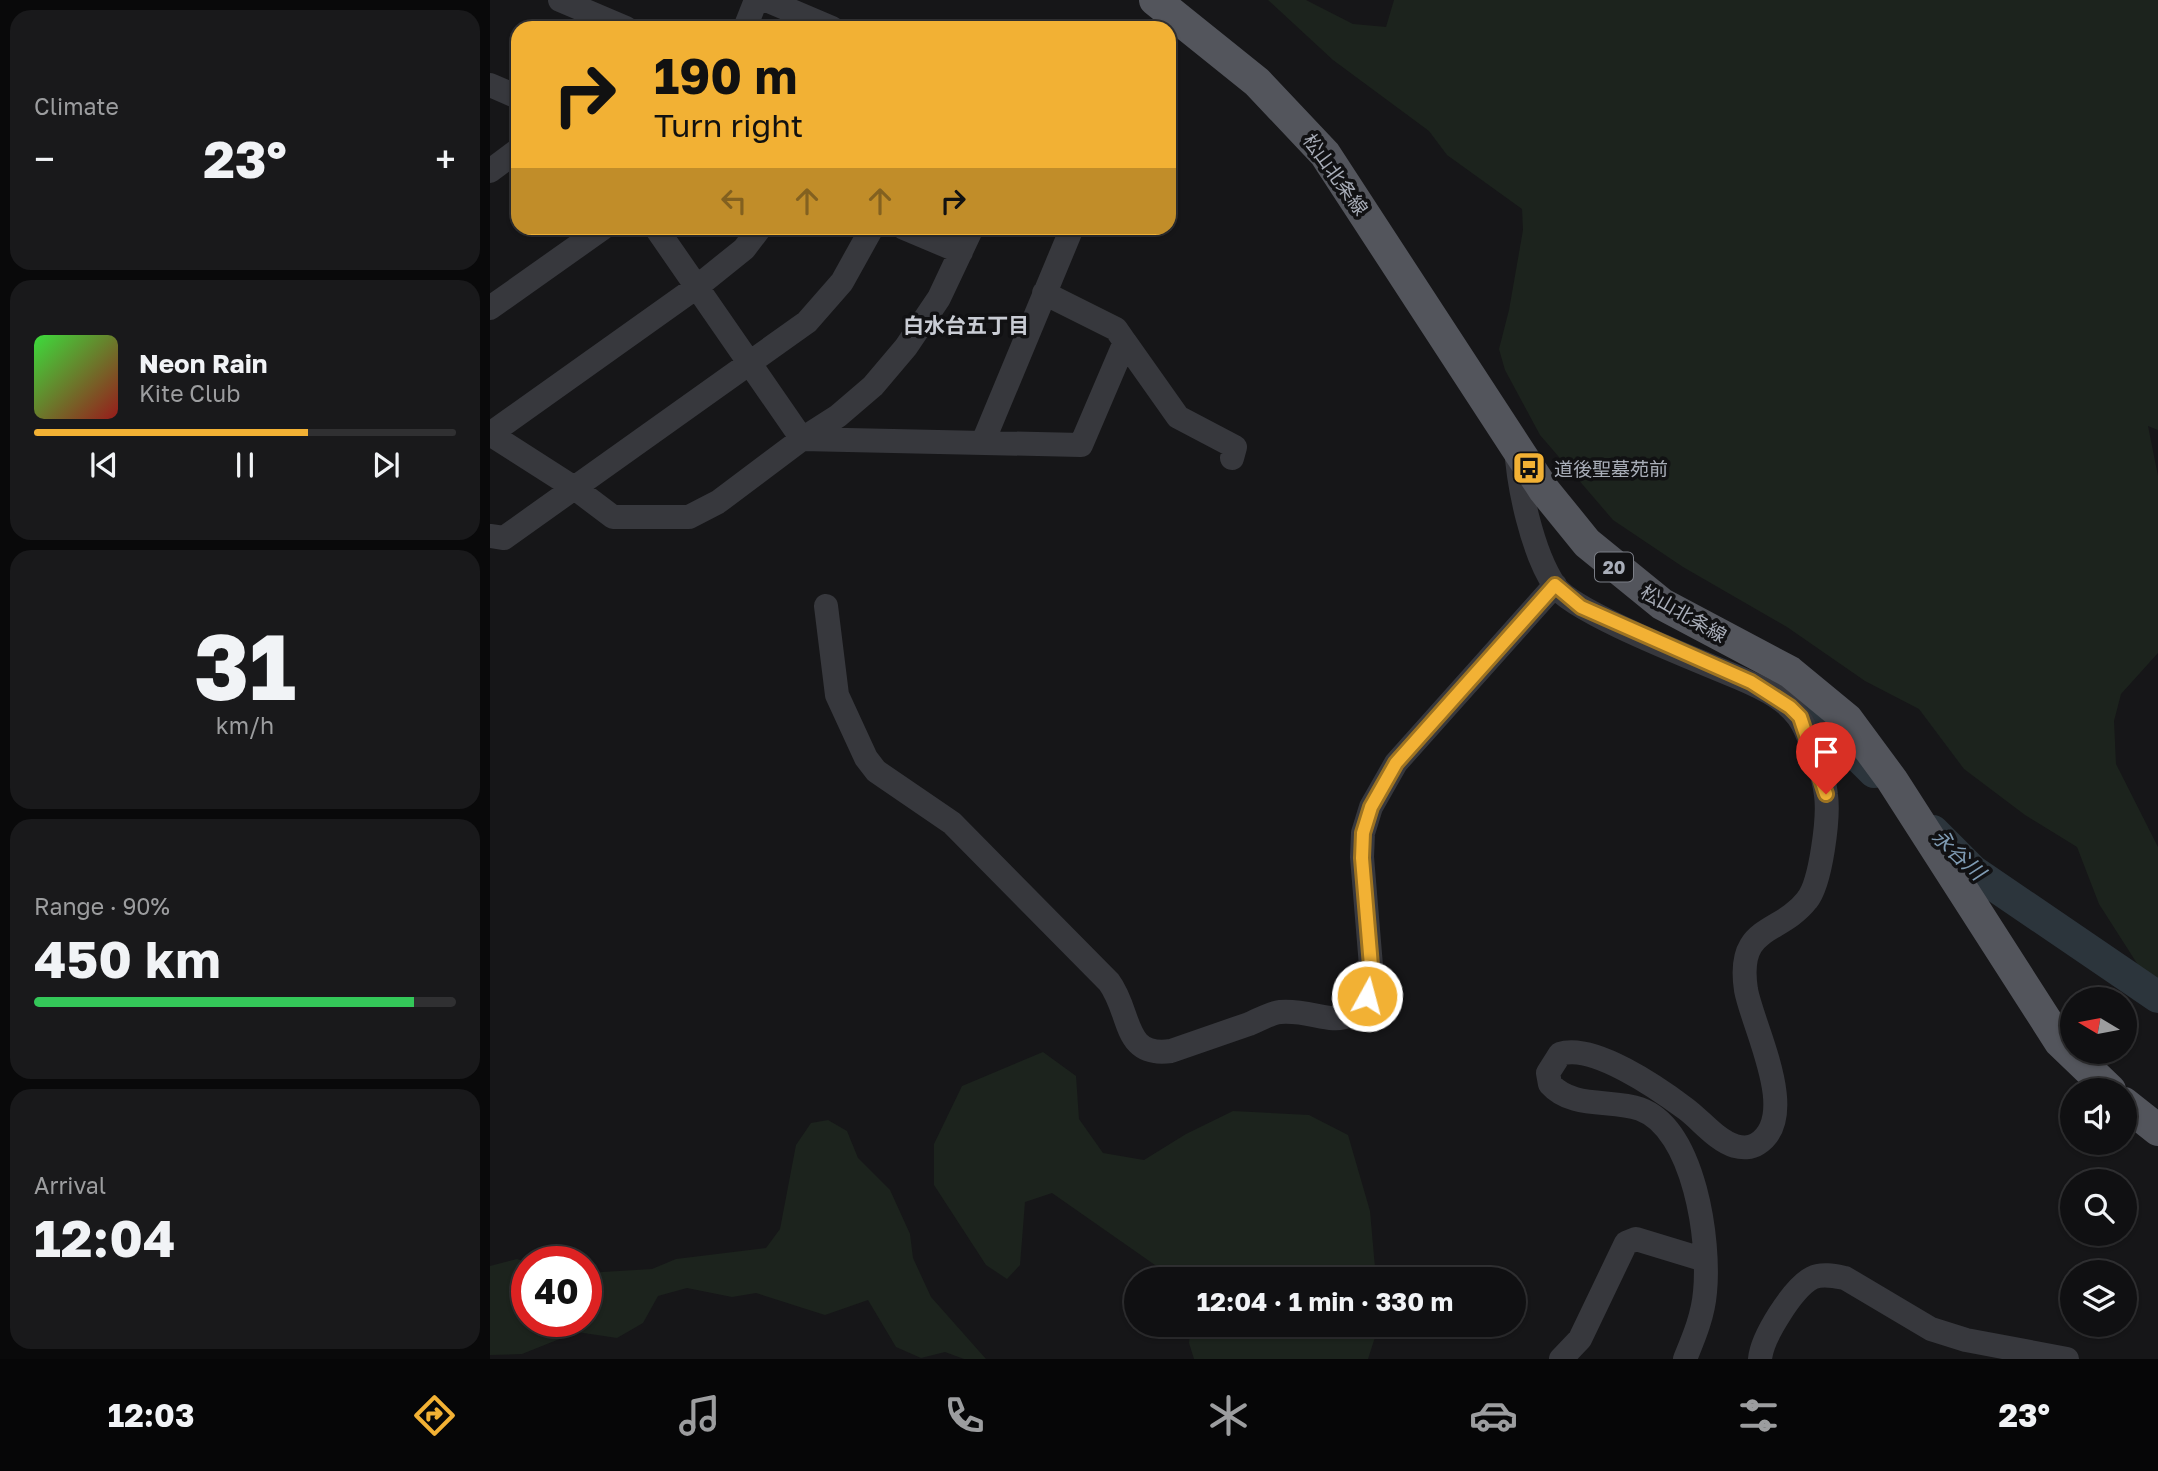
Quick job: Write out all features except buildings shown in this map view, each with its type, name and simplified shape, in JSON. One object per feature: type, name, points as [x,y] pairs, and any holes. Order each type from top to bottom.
[{"type":"main road","name":"松山北条線","points":[[1155,0],[1257,82],[1325,154],[1564,517],[1616,569],[1662,604],[1790,672],[1847,719],[1892,780],[2060,1042],[2098,1078]]},
{"type":"main road","points":[[2137,1113],[2158,1129]]},
{"type":"street","points":[[560,0],[610,21]]},
{"type":"street","points":[[748,21],[756,0]]},
{"type":"street","points":[[766,0],[816,21]]},
{"type":"street","points":[[490,85],[511,94]]},
{"type":"street","points":[[490,171],[511,155]]},
{"type":"street","points":[[490,308],[593,235]]},
{"type":"street","points":[[661,235],[802,439]]},
{"type":"street","points":[[755,235],[744,249],[698,286],[490,434],[576,489],[613,517],[689,517],[718,502],[873,386],[898,357],[939,298],[969,235]]},
{"type":"street","points":[[490,536],[504,538],[807,322],[842,282],[868,235]]},
{"type":"street","points":[[921,235],[961,252]]},
{"type":"street","points":[[983,442],[1069,235]]},
{"type":"street","points":[[1044,293],[1116,329],[1178,416],[1236,447],[1232,458]]},
{"type":"street","points":[[802,439],[1081,445],[1125,342]]},
{"type":"street","points":[[1516,445],[1518,480],[1524,507],[1555,585],[1581,607],[1751,682],[1790,707],[1803,724],[1826,794],[1821,859],[1814,889],[1797,910],[1775,923],[1755,940],[1745,964],[1747,993],[1776,1099],[1775,1122],[1758,1144],[1736,1146],[1653,1086],[1582,1051],[1560,1054],[1548,1073],[1550,1084],[1568,1098],[1643,1110],[1670,1131],[1692,1180],[1705,1260],[1702,1308],[1685,1359]]},
{"type":"street","points":[[826,606],[837,695],[866,758],[876,771],[952,823],[982,853],[1109,982],[1118,993],[1136,1042],[1144,1050],[1158,1053],[1171,1051],[1280,1013],[1342,1018],[1357,1010],[1367,996],[1372,978],[1362,858],[1363,833],[1371,807],[1396,763],[1555,585]]},
{"type":"street","points":[[1560,1359],[1580,1339],[1626,1243],[1636,1239],[1705,1260]]},
{"type":"street","points":[[1760,1359],[1766,1333],[1782,1310],[1812,1278],[1829,1275],[1845,1278],[1931,1329],[1966,1340],[2067,1359]]},
{"type":"shaded area","points":[[1268,0],[1306,0],[1353,24],[1386,27],[1394,0],[2158,0],[2158,430],[2148,426],[2158,476],[2158,653],[2121,694],[2114,721],[2116,764],[2158,847],[2158,983],[2138,965],[2099,904],[2077,847],[2025,815],[1964,769],[1919,709],[1865,681],[1787,627],[1683,567],[1613,520],[1540,435],[1505,370],[1499,349],[1523,230],[1522,209],[1447,155],[1429,131],[1333,60]]},
{"type":"shaded area","points":[[1043,1052],[1076,1076],[1079,1119],[1103,1153],[1144,1160],[1186,1134],[1233,1111],[1309,1115],[1348,1135],[1370,1211],[1375,1267],[1158,1267],[1052,1193],[1025,1202],[1020,1265],[1007,1279],[986,1265],[934,1185],[934,1144],[962,1086]]},
{"type":"shaded area","points":[[828,1120],[847,1131],[858,1158],[890,1190],[910,1234],[913,1258],[931,1297],[986,1359],[964,1359],[945,1352],[921,1358],[896,1347],[868,1300],[825,1315],[756,1293],[732,1297],[687,1288],[658,1296],[643,1323],[617,1338],[602,1336],[602,1272],[652,1269],[676,1259],[766,1248],[780,1229],[796,1145],[811,1123]]},
{"type":"shaded area","points":[[511,1261],[511,1337],[564,1337],[522,1354],[490,1355],[490,1266]]},
{"type":"shaded area","points":[[1190,1337],[1375,1337],[1368,1359],[1194,1359]]},
{"type":"waterway","name":"永谷川","points":[[1787,685],[1874,772]]},
{"type":"waterway","name":"永谷川","points":[[1933,831],[1973,871],[2158,997]]},
{"type":"place","name":"道後聖墓苑前","points":[[1529,468]]},
{"type":"district","name":"白水台五丁目","points":[[966,325]]},
{"type":"route","points":[[1367,996],[1372,978],[1362,858],[1363,833],[1371,807],[1396,763],[1555,585],[1581,607],[1751,682],[1790,707],[1800,717],[1826,794]]}]
